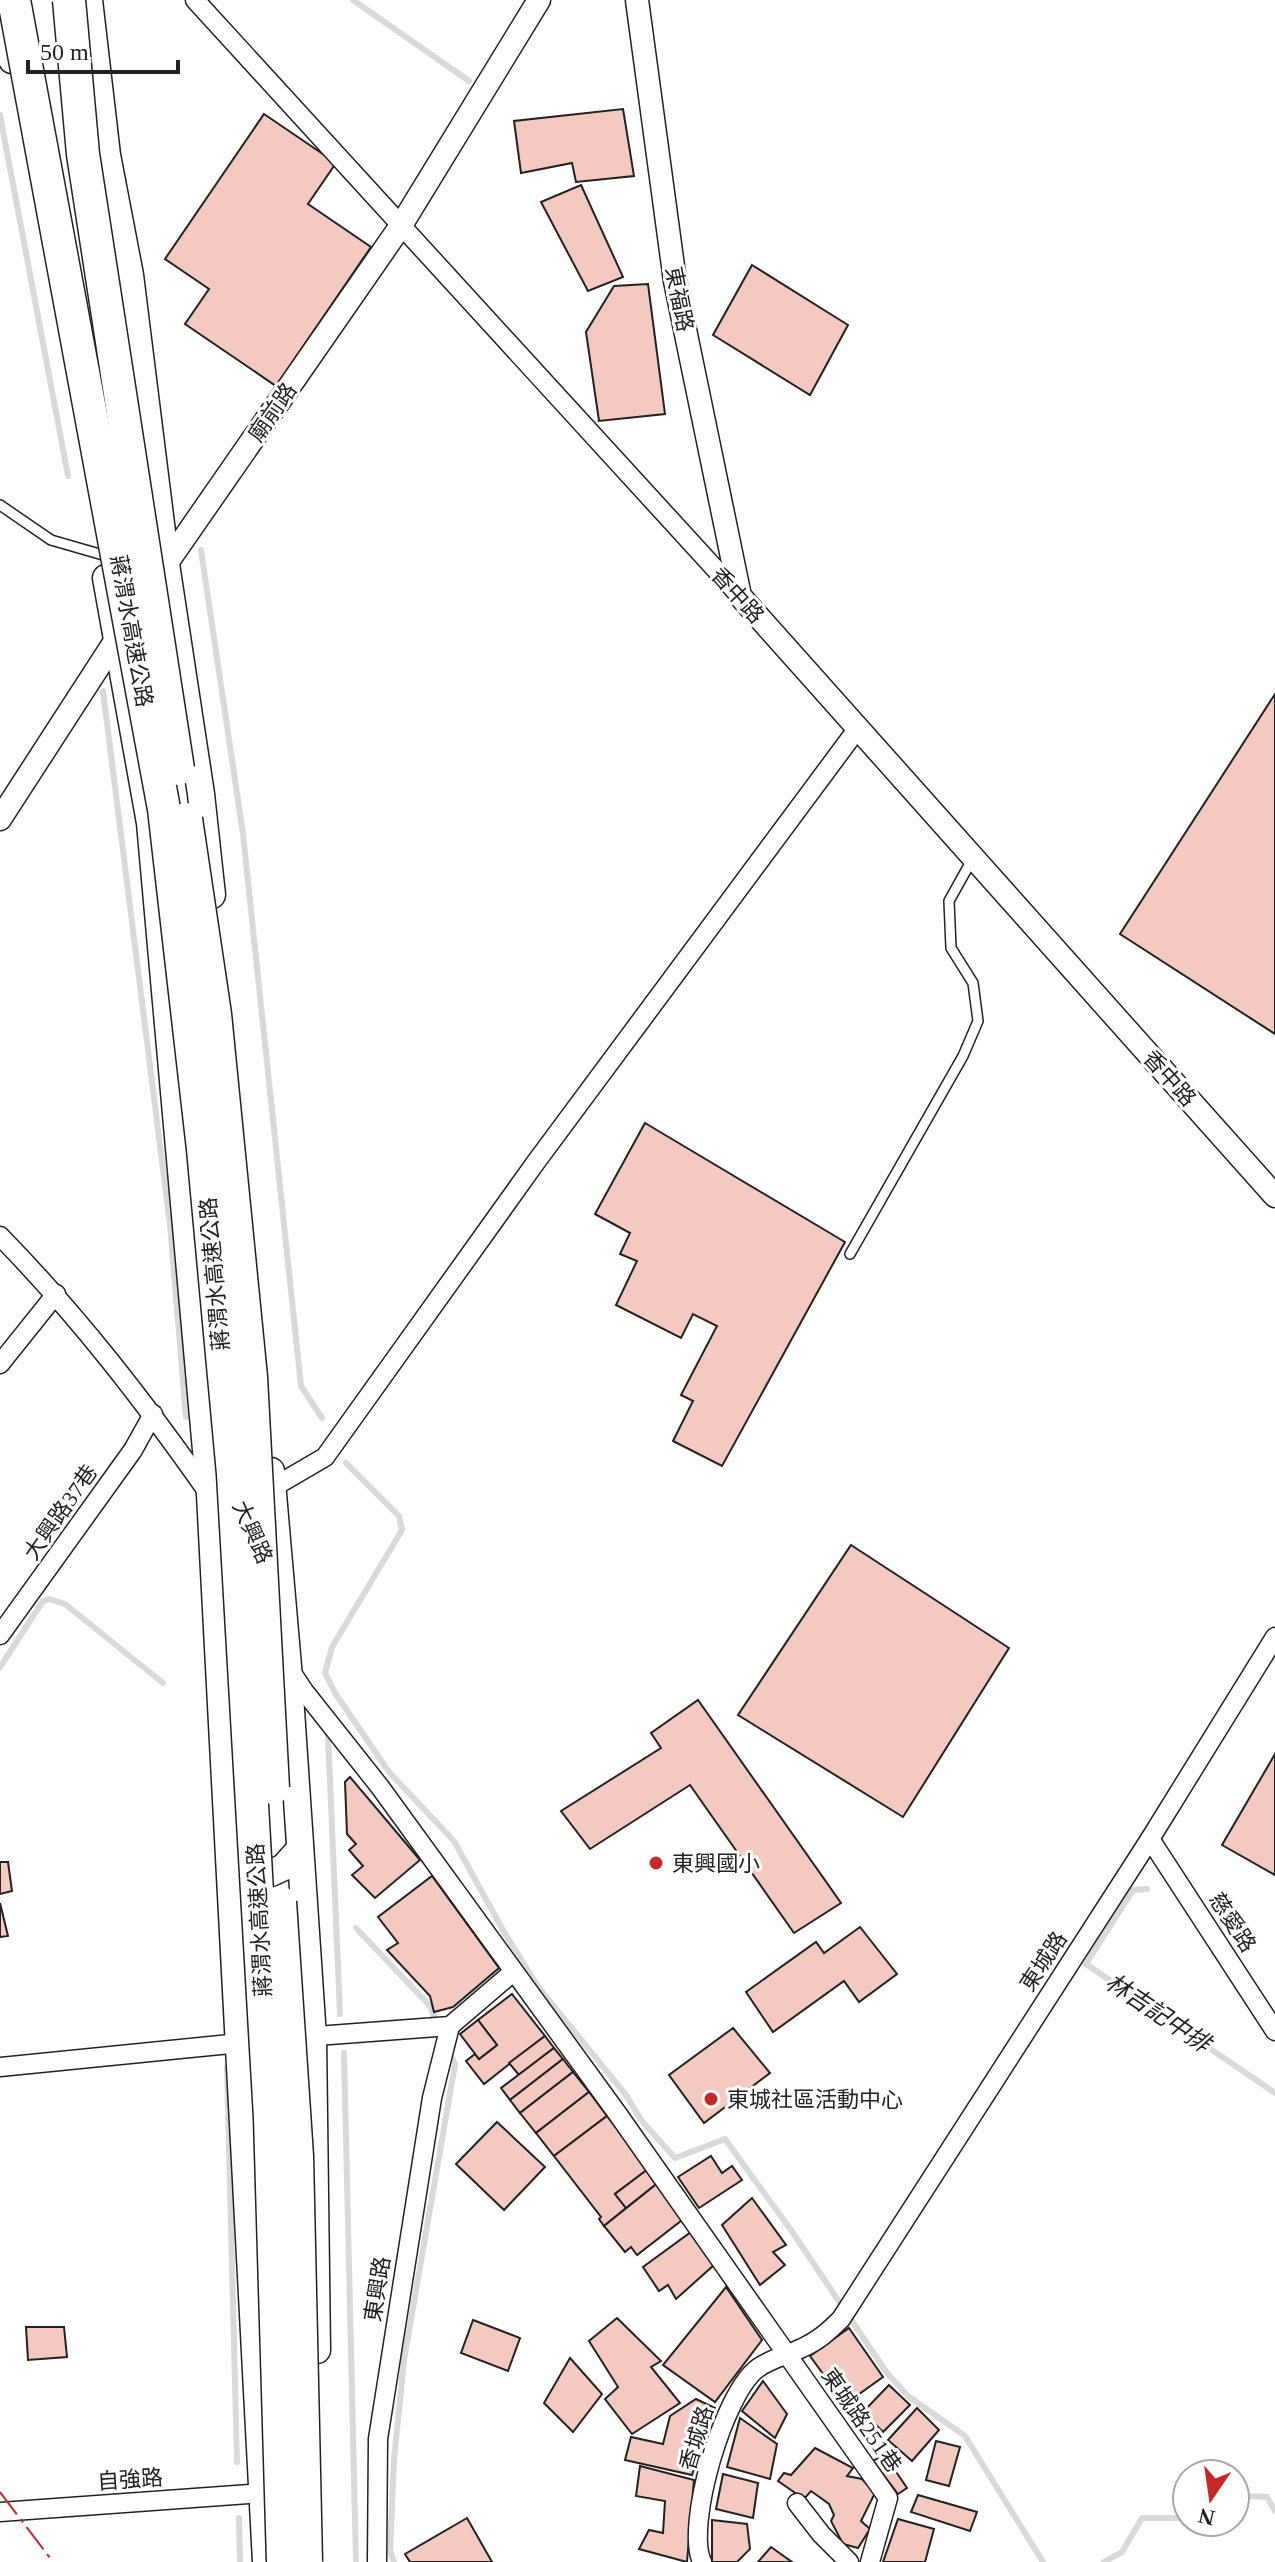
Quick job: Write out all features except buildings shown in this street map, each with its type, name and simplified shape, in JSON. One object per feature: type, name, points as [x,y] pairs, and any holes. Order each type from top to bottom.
[{"type":"highway","name":"蔣渭水高速公路","points":[[14,0],[164,809],[203,1149],[233,1474],[269,2103],[283,2562]]},
{"type":"highway","name":"蔣渭水高速公路","points":[[69,0],[83,154],[215,1014],[251,1377],[277,1859],[297,2156],[306,2562]]},
{"type":"main road","points":[[69,0],[93,39]]},
{"type":"main road","points":[[89,0],[107,155],[130,275],[166,564],[201,794],[256,1294],[288,1666],[313,2037],[320,2562]]},
{"type":"main road","points":[[0,17],[25,109],[62,271],[116,640],[150,823],[210,1495],[266,2562]]},
{"type":"main road","points":[[192,1295],[207,1273],[221,1267],[236,1272],[256,1294]]},
{"type":"main road","points":[[229,1851],[244,1870],[265,1876],[284,1867],[300,1849]]},
{"type":"street","name":"香中路","points":[[195,0],[740,596],[1275,1196]]},
{"type":"street","name":"廟前路","points":[[0,819],[166,564],[400,227],[539,0]]},
{"type":"street","name":"東福路","points":[[637,0],[675,281],[740,596]]},
{"type":"street","points":[[272,1488],[325,1457],[536,1162],[858,728]]},
{"type":"street","name":"大興路","points":[[0,1236],[56,1294],[153,1414],[210,1495],[288,1666],[380,1787],[512,1973]]},
{"type":"street","points":[[0,1364],[56,1294]]},
{"type":"street","name":"大興路37巷","points":[[0,1635],[133,1450],[153,1414]]},
{"type":"street","name":"東城路","points":[[786,2355],[824,2336],[845,2314],[1150,1839],[1275,1637]]},
{"type":"street","name":"慈愛路","points":[[1150,1839],[1275,2031]]},
{"type":"street","points":[[0,2067],[450,2026],[512,1973],[617,2113],[786,2355]]},
{"type":"street","name":"東興路","points":[[377,2562],[378,2439],[432,2098],[450,2026]]},
{"type":"street","name":"香城路","points":[[702,2562],[698,2554],[698,2531],[712,2455],[734,2395],[757,2369],[786,2355]]},
{"type":"street","name":"東城路251巷","points":[[786,2355],[888,2498],[870,2562]]},
{"type":"street","name":"自強路","points":[[0,2512],[263,2493]]},
{"type":"street","points":[[797,2503],[821,2534],[849,2562]]},
{"type":"lane","points":[[0,505],[51,540],[103,555]]},
{"type":"lane","points":[[850,1254],[963,1056],[978,1021],[973,983],[951,948],[949,901],[973,858]]},
{"type":"waterway","points":[[353,0],[469,81]]},
{"type":"waterway","points":[[0,115],[68,476]]},
{"type":"waterway","points":[[201,550],[243,834],[301,1386],[322,1418]]},
{"type":"waterway","points":[[103,691],[170,1225],[186,1417]]},
{"type":"waterway","points":[[346,1463],[399,1516],[402,1530],[332,1647],[325,1673],[335,1693],[389,1772],[454,1841],[539,1988],[626,2095],[641,2120],[675,2158],[725,2139],[791,2230],[887,2373],[908,2396],[965,2436],[1043,2562]]},
{"type":"waterway","points":[[0,1667],[43,1601],[49,1599],[65,1604],[163,1683]]},
{"type":"waterway","points":[[328,1734],[340,2014]]},
{"type":"waterway","name":"林吉記中排","points":[[1147,1889],[1133,1890],[1086,1964],[1275,2093]]},
{"type":"waterway","points":[[356,1928],[430,2006],[438,2026]]},
{"type":"waterway","points":[[394,2562],[390,2551],[394,2459],[404,2360],[455,2064],[449,2051]]},
{"type":"waterway","points":[[344,2053],[356,2562]]},
{"type":"waterway","points":[[227,2067],[237,2462]]},
{"type":"waterway","points":[[1251,2496],[1267,2497],[1275,2511]]},
{"type":"waterway","points":[[239,2518],[240,2562]]},
{"type":"waterway","points":[[1104,2562],[1122,2552],[1142,2518],[1171,2518]]},
{"type":"power","points":[[0,2492],[53,2562]]},
{"type":"place","name":"東興國小","points":[[656,1863]]},
{"type":"place","name":"東城社區活動中心","points":[[711,2099]]}]
